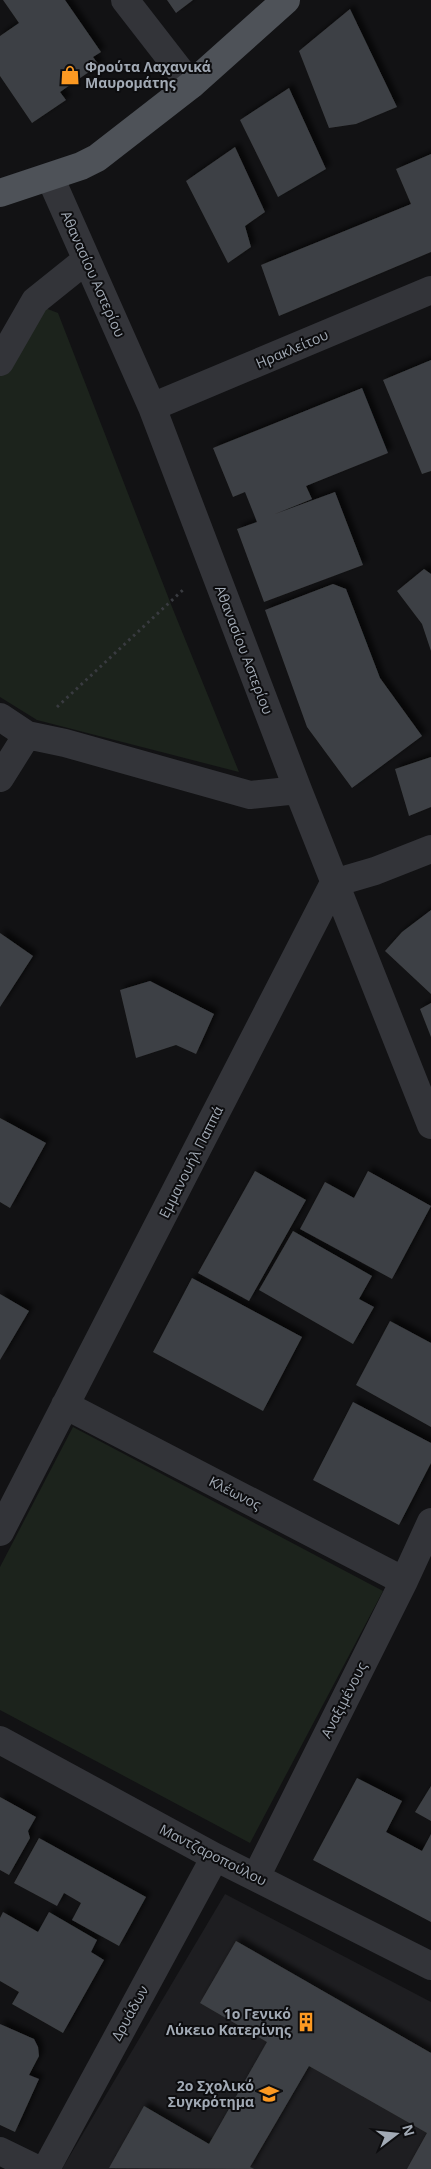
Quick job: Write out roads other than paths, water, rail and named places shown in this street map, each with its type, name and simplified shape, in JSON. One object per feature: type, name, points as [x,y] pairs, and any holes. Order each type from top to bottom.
[{"type":"main road","points":[[0,193],[81,166],[96,158],[191,85],[286,0]]},
{"type":"street","points":[[125,0],[191,85]]},
{"type":"street","name":"Αθανασίου Αστερίου","points":[[50,177],[152,407],[334,883],[431,1125]]},
{"type":"street","points":[[0,362],[35,301],[86,260]]},
{"type":"street","name":"Ηρακλείτου","points":[[152,407],[431,290]]},
{"type":"street","points":[[0,717],[27,735],[65,743],[250,795],[298,790]]},
{"type":"street","points":[[0,778],[27,735]]},
{"type":"street","points":[[334,883],[375,871],[431,848]]},
{"type":"street","name":"Εμμανουήλ Παππά","points":[[0,1532],[334,883]]},
{"type":"street","name":"Κλέωνος","points":[[65,1406],[404,1581]]},
{"type":"street","name":"Αναξιμένους","points":[[256,1877],[404,1581],[431,1522]]},
{"type":"street","name":"Μαντζαροπούλου","points":[[0,1740],[215,1858],[430,1966]]},
{"type":"street","name":"Δρυάδων","points":[[46,2169],[215,1858]]},
{"type":"street","points":[[0,2151],[37,2169]]},
{"type":"place","name":"Φρούτα Λαχανικά Μαυρομάτης","points":[[70,75]]},
{"type":"place","name":"1ο Γενικό Λύκειο Κατερίνης","points":[[306,2022]]},
{"type":"place","name":"2ο Σχολικό Συγκρότημα","points":[[269,2094]]}]
